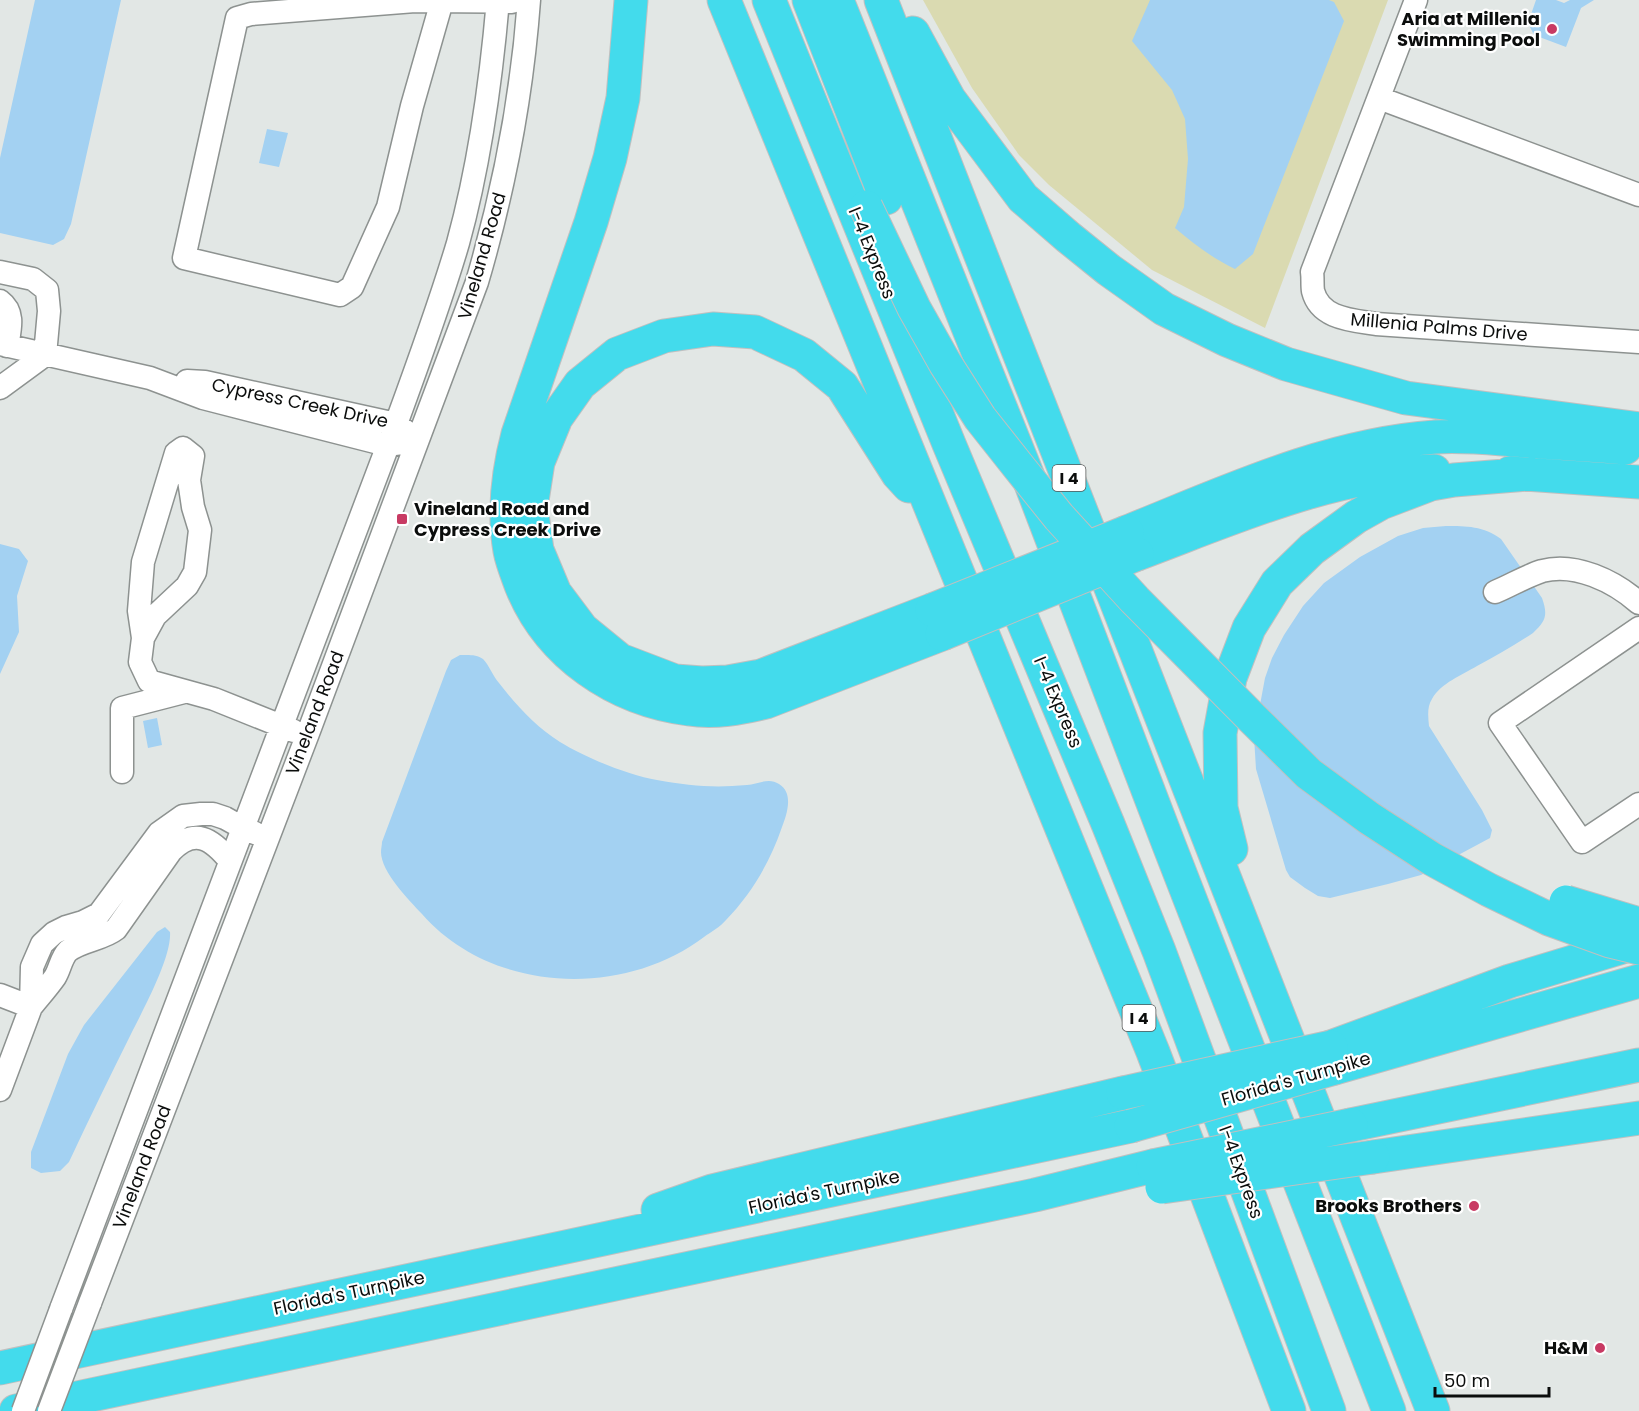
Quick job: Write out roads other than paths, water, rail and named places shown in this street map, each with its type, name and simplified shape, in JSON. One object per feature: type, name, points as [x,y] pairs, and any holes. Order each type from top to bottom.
[{"type":"highway","points":[[631,0],[623,98],[610,158],[591,222],[521,423],[510,466],[506,509],[510,552],[526,598],[543,625],[564,650],[587,670],[614,686],[663,705],[691,710],[717,710],[766,702],[937,622],[1132,543],[1272,474],[1339,453],[1436,437],[1470,437],[1639,449]]},
{"type":"highway","name":"I 4","points":[[724,0],[1153,1053],[1289,1411]]},
{"type":"highway","name":"I-4 Express","points":[[769,0],[949,444],[1059,704],[1159,951],[1329,1411]]},
{"type":"highway","points":[[786,0],[876,203],[992,402],[1067,497],[1150,587],[1266,706],[1323,759],[1380,803],[1442,844],[1497,873],[1557,899],[1639,924]]},
{"type":"highway","points":[[809,0],[876,203],[888,257],[945,363],[980,418],[1059,517],[1135,600],[1309,774],[1369,818],[1432,859],[1489,890],[1549,919],[1639,948]]},
{"type":"highway","points":[[837,0],[1031,484],[1164,834],[1389,1411]]},
{"type":"highway","name":"I 4","points":[[881,0],[1433,1411]]},
{"type":"highway","points":[[894,0],[949,99],[1023,198],[1109,270],[1164,309],[1227,340],[1286,364],[1406,398],[1639,429]]},
{"type":"highway","points":[[934,514],[898,474],[842,386],[804,356],[755,332],[713,328],[664,336],[617,354],[580,384],[556,418],[538,462],[531,507],[537,550],[555,593],[582,629],[620,660],[675,681],[728,682],[761,676],[937,622]]},
{"type":"highway","points":[[1132,543],[1347,482],[1411,472],[1457,470],[1639,482]]},
{"type":"highway","points":[[1256,957],[1221,808],[1220,733],[1230,678],[1249,628],[1277,583],[1312,549],[1381,503],[1431,484],[1530,474]]},
{"type":"highway","points":[[547,1251],[712,1191],[1123,1093],[1333,1058],[1510,981],[1639,942]]},
{"type":"highway","name":"Florida's Turnpike","points":[[0,1368],[1131,1126],[1333,1058],[1639,981]]},
{"type":"highway","points":[[1158,1177],[1351,1125],[1639,1065]]},
{"type":"highway","points":[[16,1411],[1035,1195],[1158,1177],[1373,1157],[1639,1118]]},
{"type":"highway","points":[[1374,1374],[1376,1411]]},
{"type":"street","name":"Millenia Palms Drive","points":[[1416,0],[1312,272],[1313,290],[1319,304],[1329,313],[1343,319],[1376,324],[1639,342]]},
{"type":"street","points":[[442,1],[412,106],[388,207],[352,287],[340,295],[184,258],[237,18],[251,14],[415,1],[442,1],[529,1]]},
{"type":"street","name":"Vineland Road","points":[[23,1411],[440,302],[458,242],[484,125],[498,1]]},
{"type":"street","name":"Vineland Road","points":[[49,1411],[307,736],[477,282],[492,233],[516,113],[523,69],[529,1]]},
{"type":"street","points":[[1378,98],[1639,195]]},
{"type":"street","points":[[3,345],[12,321],[2,303],[11,282],[8,273]]},
{"type":"street","points":[[0,388],[45,354],[49,311],[47,290],[33,279],[8,273]]},
{"type":"street","name":"Cypress Creek Drive","points":[[3,345],[150,378],[203,398],[387,445],[418,440]]},
{"type":"street","name":"Cypress Creek Drive","points":[[150,378],[205,382],[396,424],[418,440]]},
{"type":"street","points":[[143,638],[155,616],[187,586],[195,572],[200,530],[193,507],[189,480],[193,456],[183,448],[176,453],[143,562],[139,611],[143,638],[140,662],[149,681],[214,699],[307,736]]},
{"type":"street","points":[[1495,592],[1540,572],[1555,568],[1568,568],[1598,578],[1631,596],[1639,603]]},
{"type":"street","points":[[1639,628],[1500,723],[1582,842],[1639,804]]},
{"type":"street","points":[[122,772],[122,708],[185,692]]},
{"type":"street","points":[[122,903],[159,833],[183,816],[213,814],[267,838]]},
{"type":"street","points":[[0,1090],[31,1006],[32,967],[42,944],[54,933],[66,927],[88,931],[99,914],[122,903],[180,842],[190,838],[207,840],[230,861]]},
{"type":"street","points":[[0,995],[31,1006]]},
{"type":"water","points":[[35,0],[121,0],[71,224],[64,239],[53,245],[0,233],[0,158]]},
{"type":"water","points":[[1150,0],[1329,0],[1334,2],[1344,21],[1253,254],[1235,269],[1204,250],[1175,228],[1184,207],[1188,159],[1185,119],[1172,90],[1132,41]]},
{"type":"water","name":"Aria at Millenia Swimming Pool","points":[[1536,0],[1556,0],[1564,3],[1570,0],[1594,0],[1581,8],[1566,47],[1534,35],[1528,23]]},
{"type":"water","points":[[267,129],[288,133],[279,167],[259,163]]},
{"type":"water","points":[[1446,526],[1481,529],[1501,539],[1542,598],[1545,609],[1545,617],[1541,625],[1533,633],[1446,684],[1436,693],[1429,705],[1429,726],[1482,810],[1492,830],[1490,838],[1421,875],[1330,898],[1318,896],[1290,877],[1286,870],[1256,769],[1254,737],[1265,678],[1284,635],[1303,606],[1324,583],[1360,557],[1398,536],[1423,528]]},
{"type":"water","points":[[0,544],[19,549],[28,561],[17,596],[19,632],[0,674]]},
{"type":"water","points":[[460,655],[481,657],[512,699],[543,730],[570,748],[607,765],[646,778],[680,784],[724,786],[771,781],[784,788],[788,798],[787,810],[772,852],[752,888],[724,923],[671,957],[635,971],[597,978],[558,978],[520,972],[484,960],[451,940],[422,914],[397,885],[386,868],[382,860],[382,842],[446,671],[451,660]]},
{"type":"water","points":[[157,718],[162,745],[148,748],[143,721]]},
{"type":"water","points":[[165,927],[170,932],[162,969],[69,1162],[60,1171],[41,1173],[31,1168],[31,1152],[68,1054],[84,1025],[157,932]]},
{"type":"place","name":"Aria at Millenia Swimming Pool","points":[[1552,29]]},
{"type":"place","name":"Vineland Road and Cypress Creek Drive","points":[[402,519]]},
{"type":"place","name":"Brooks Brothers","points":[[1474,1206]]},
{"type":"place","name":"H&M","points":[[1600,1348]]}]
